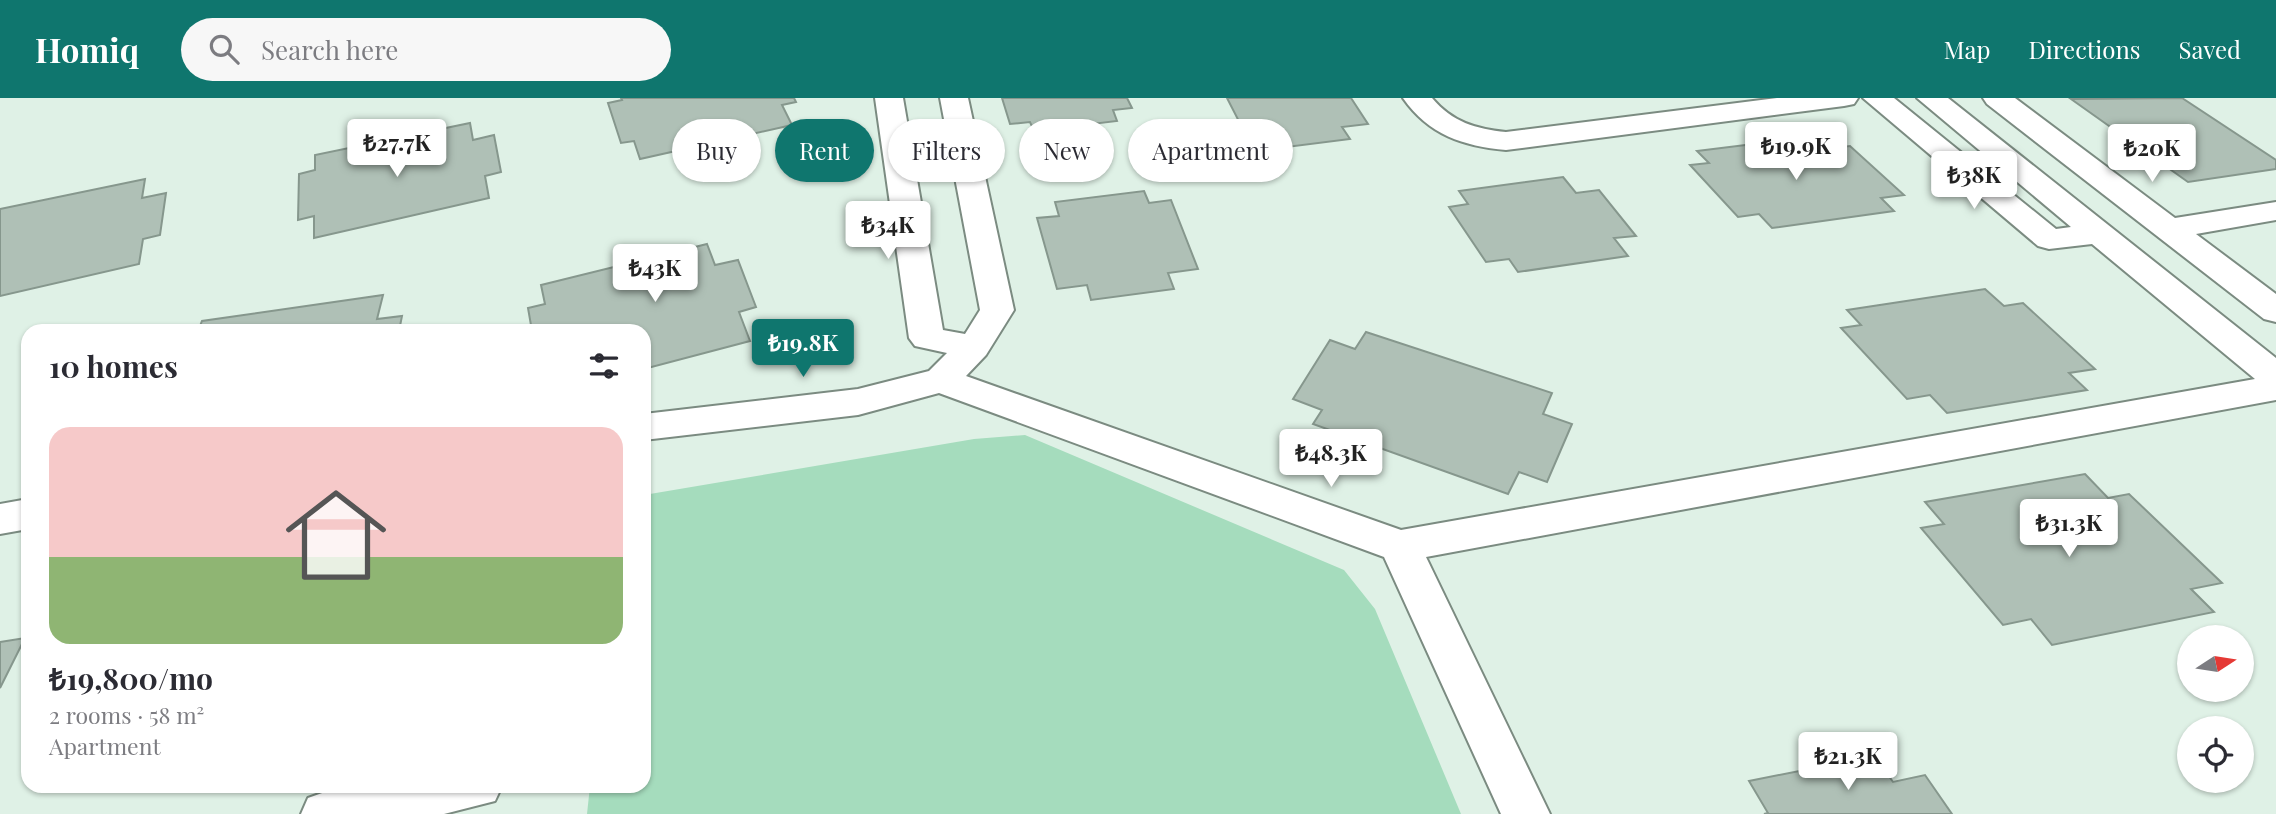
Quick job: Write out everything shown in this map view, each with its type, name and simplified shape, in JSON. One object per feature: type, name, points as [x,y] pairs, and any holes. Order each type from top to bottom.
[{"type":"street","points":[[889,98],[927,338],[974,347]]},
{"type":"street","points":[[651,426],[858,402],[941,380],[974,347],[997,310],[954,98]]},
{"type":"street","points":[[1417,98],[1429,114],[1455,132],[1484,140],[1506,141],[1844,98]]},
{"type":"street","points":[[1877,98],[2049,239],[2099,234]]},
{"type":"street","points":[[1931,98],[2276,377]]},
{"type":"street","points":[[1997,98],[2276,311]]},
{"type":"street","points":[[2168,229],[2276,211]]},
{"type":"street","points":[[941,380],[1400,547],[2276,388]]},
{"type":"street","points":[[0,519],[21,515]]},
{"type":"street","points":[[1400,547],[1525,814]]},
{"type":"street","points":[[325,814],[440,793]]},
{"type":"street","points":[[472,814],[476,793]]},
{"type":"green space","points":[[1025,435],[1344,570],[1375,609],[1461,814],[587,814],[589,793],[651,793],[651,494],[974,439]]},
{"type":"building","points":[[621,98],[794,98],[796,102],[782,105],[789,119],[775,119],[775,129],[761,132],[761,119],[672,119],[672,152],[640,159],[634,141],[621,143],[608,103],[622,100]]},
{"type":"building","points":[[1002,98],[1127,98],[1132,108],[1113,110],[1117,121],[1019,119],[1019,123],[1010,124]]},
{"type":"building","points":[[1227,98],[1351,98],[1368,124],[1342,127],[1350,139],[1293,146],[1293,119],[1238,119]]},
{"type":"building","points":[[2182,98],[2276,160],[2276,169],[2188,182],[2071,99]]},
{"type":"building","points":[[470,123],[473,140],[494,135],[501,172],[485,176],[489,198],[314,238],[314,216],[298,220],[299,174],[315,170],[315,155]]},
{"type":"building","points":[[1819,136],[1833,148],[1850,146],[1904,195],[1881,198],[1894,211],[1772,228],[1759,214],[1738,217],[1690,165],[1709,163],[1697,151]]},
{"type":"building","points":[[1563,177],[1576,193],[1599,190],[1636,236],[1614,238],[1628,256],[1518,272],[1509,259],[1486,262],[1449,207],[1468,204],[1459,191]]},
{"type":"building","points":[[145,179],[142,198],[166,193],[160,235],[143,239],[139,264],[0,296],[0,209]]},
{"type":"building","points":[[1144,191],[1149,203],[1171,200],[1198,269],[1168,273],[1174,289],[1091,300],[1087,285],[1057,289],[1037,218],[1059,216],[1055,202]]},
{"type":"building","points":[[707,244],[715,265],[738,260],[756,307],[739,312],[750,341],[651,367],[651,324],[531,324],[528,308],[545,304],[541,285]]},
{"type":"building","points":[[1985,289],[2004,306],[2023,303],[2095,369],[2069,373],[2087,390],[1947,413],[1930,395],[1907,399],[1841,328],[1861,325],[1847,310]]},
{"type":"building","points":[[383,295],[377,319],[402,316],[400,324],[201,324],[202,321]]},
{"type":"building","points":[[1366,332],[1552,393],[1543,414],[1572,424],[1547,482],[1519,472],[1508,494],[1313,424],[1322,410],[1293,399],[1330,340],[1355,349]]},
{"type":"building","points":[[2085,474],[2108,498],[2129,494],[2222,583],[2191,589],[2214,612],[2052,645],[2031,619],[2003,625],[1921,528],[1944,524],[1925,502]]},
{"type":"building","points":[[21,639],[21,646],[0,688],[0,642]]},
{"type":"building","points":[[1875,756],[1893,782],[1925,775],[1952,814],[1764,814],[1768,813],[1749,781]]}]
